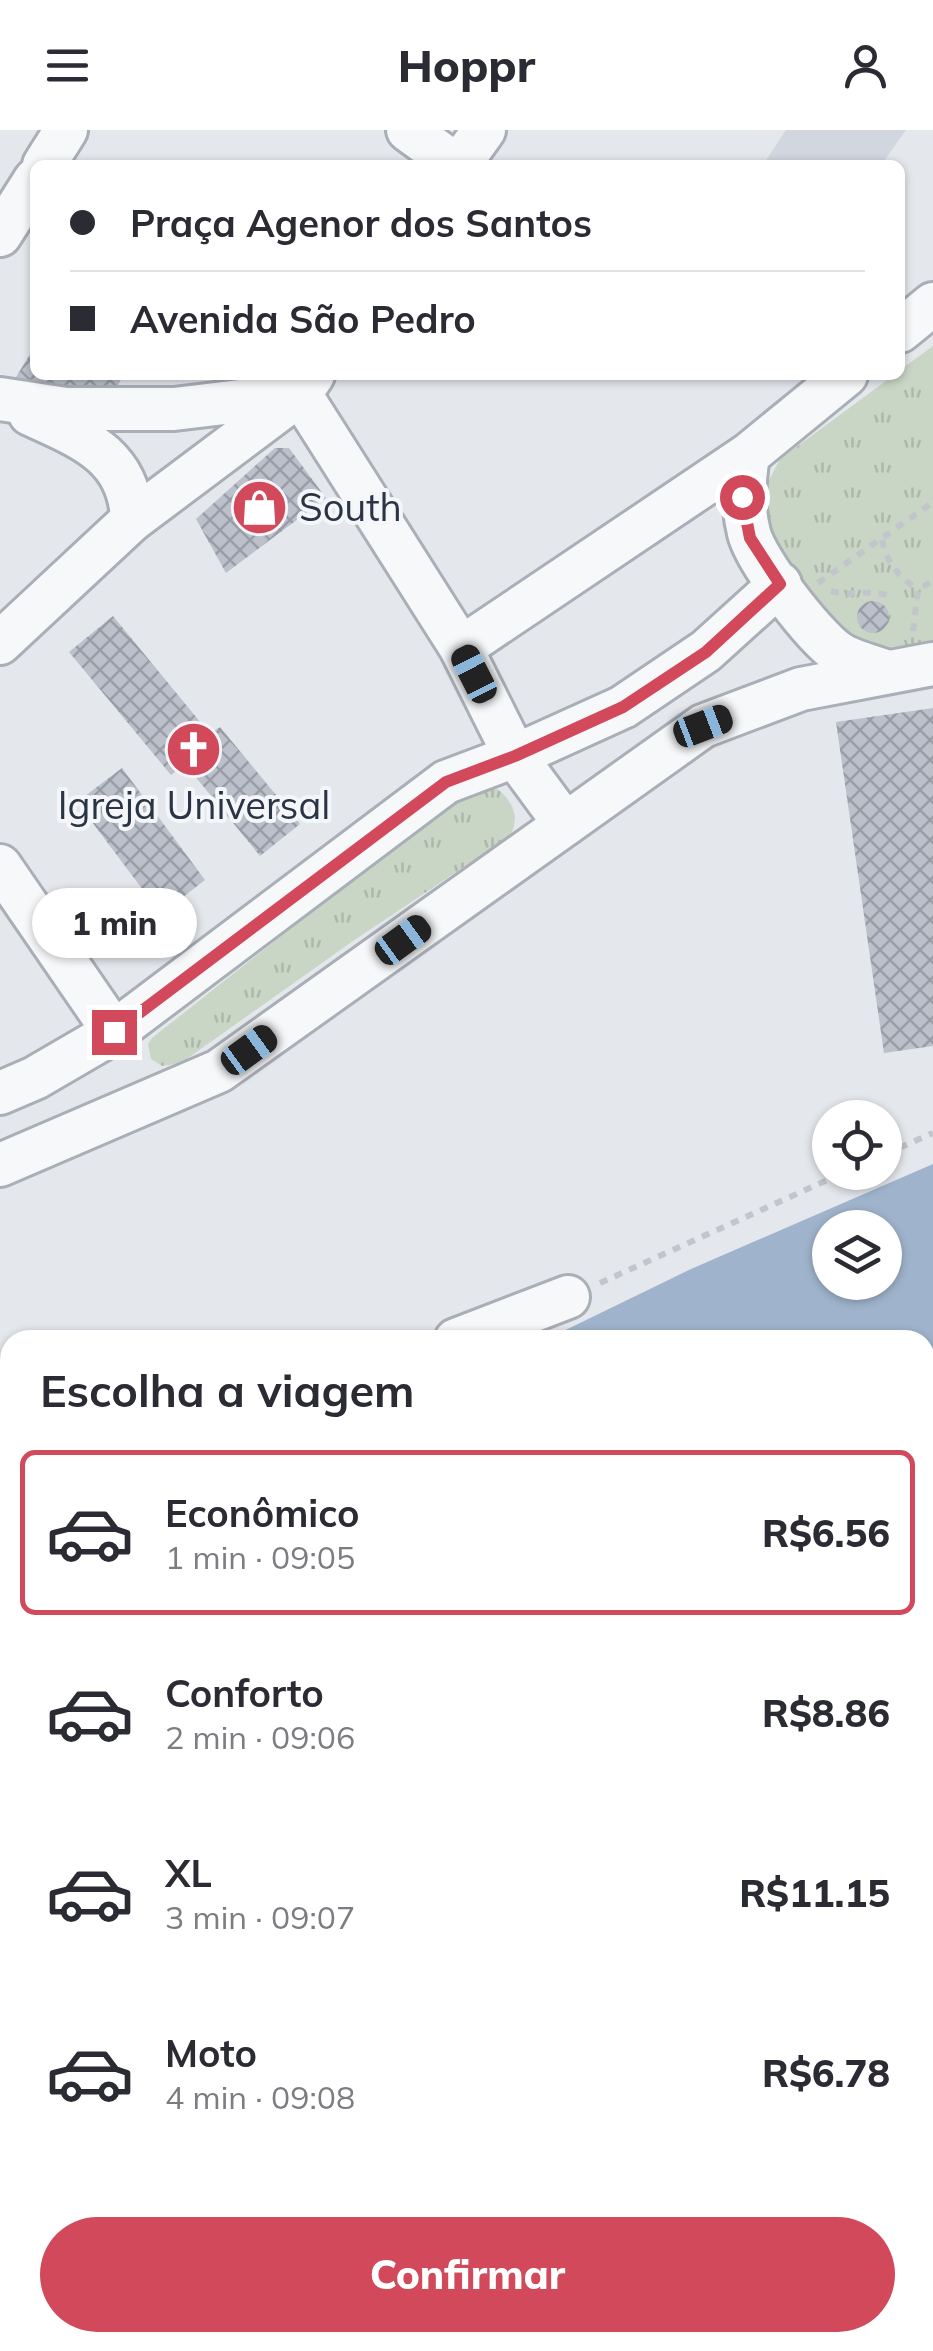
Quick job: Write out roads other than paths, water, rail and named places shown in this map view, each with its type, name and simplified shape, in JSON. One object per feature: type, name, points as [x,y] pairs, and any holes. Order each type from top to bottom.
[{"type":"street","points":[[47,160],[66,130]]},
{"type":"street","points":[[408,130],[451,160]]},
{"type":"street","points":[[462,160],[484,130]]},
{"type":"street","points":[[0,235],[30,188]]},
{"type":"street","points":[[905,327],[933,304]]},
{"type":"street","points":[[461,648],[748,455],[840,380]]},
{"type":"street","points":[[0,400],[66,409],[174,409],[306,384]]},
{"type":"street","points":[[0,643],[132,520],[306,384]]},
{"type":"street","points":[[306,384],[461,648],[515,756],[565,824]]},
{"type":"street","points":[[0,400],[67,431],[116,465],[132,500],[132,520]]},
{"type":"street","points":[[748,455],[742,497],[750,538],[795,588],[810,626],[839,654],[912,668]]},
{"type":"street","points":[[63,1140],[39,1134],[22,1119],[18,1086],[114,1032],[446,782],[623,707],[795,588]]},
{"type":"street","points":[[0,1165],[219,1072],[703,726],[801,689],[912,668]]},
{"type":"street","points":[[0,866],[114,1032]]},
{"type":"street","points":[[483,1330],[568,1298]]},
{"type":"water","points":[[933,1164],[933,1330],[566,1330],[812,1216],[812,1300],[902,1300],[902,1210],[827,1210],[873,1190],[902,1190],[902,1177]]},
{"type":"place","name":"South","points":[[260,508]]},
{"type":"place","name":"Igreja Universal","points":[[194,749]]}]
